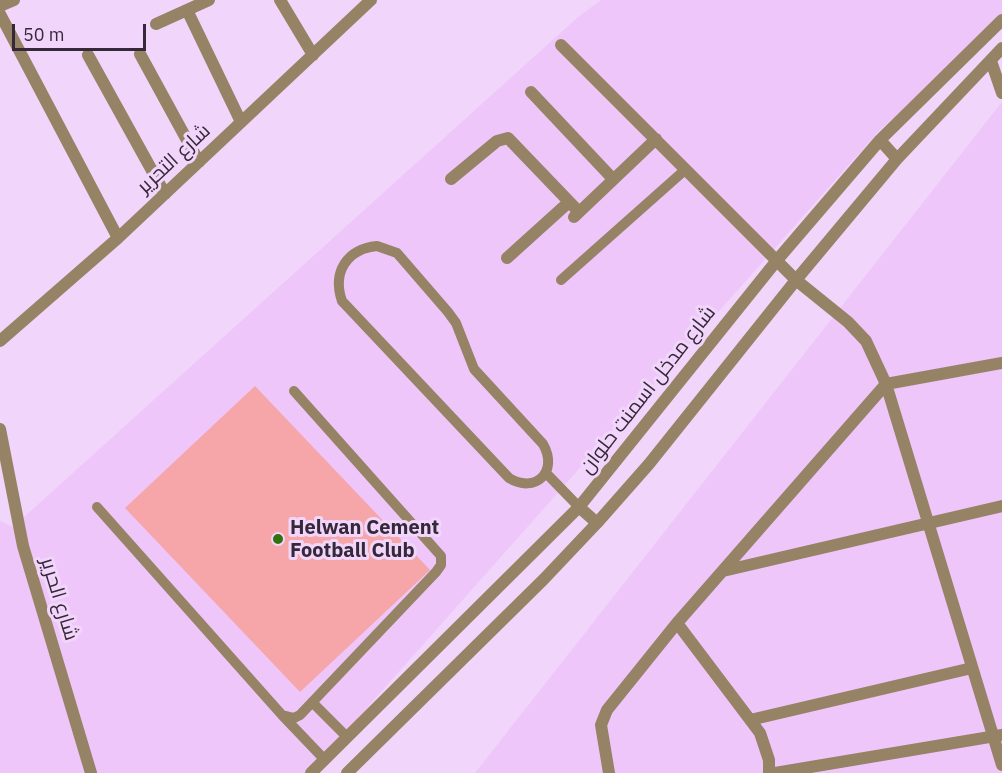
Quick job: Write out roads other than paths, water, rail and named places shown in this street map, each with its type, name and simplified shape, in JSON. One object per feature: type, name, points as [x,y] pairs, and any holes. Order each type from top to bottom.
[{"type":"street","points":[[0,6],[14,0]]},
{"type":"street","points":[[156,24],[209,0]]},
{"type":"street","points":[[280,0],[313,55]]},
{"type":"street","name":"شارع التحرير","points":[[0,341],[118,238],[371,0]]},
{"type":"street","points":[[187,10],[241,122]]},
{"type":"street","points":[[0,14],[118,238]]},
{"type":"street","name":"شارع مدخل اسمنت حلوان","points":[[311,773],[579,507],[778,259],[880,140],[1002,20]]},
{"type":"street","points":[[561,45],[778,259],[795,280],[848,322],[866,341],[886,384],[972,668],[998,736],[1002,765]]},
{"type":"street","points":[[347,773],[544,579],[597,523],[649,464],[795,280],[897,159],[1002,48]]},
{"type":"street","points":[[140,54],[199,162]]},
{"type":"street","points":[[88,56],[165,194]]},
{"type":"street","points":[[991,61],[1002,93]]},
{"type":"street","points":[[531,92],[613,180]]},
{"type":"street","points":[[451,179],[497,141],[508,138],[569,202],[576,214],[656,139]]},
{"type":"street","points":[[880,140],[897,159]]},
{"type":"street","points":[[507,258],[569,202]]},
{"type":"street","points":[[609,773],[601,725],[607,710],[676,623],[886,384],[1002,363]]},
{"type":"street","name":"شارع الحرير","points":[[0,431],[23,546],[91,773]]},
{"type":"street","points":[[722,571],[1002,506]]},
{"type":"street","points":[[579,507],[597,523]]},
{"type":"street","points":[[676,623],[760,733],[769,760],[769,773]]},
{"type":"street","points":[[750,720],[972,668]]},
{"type":"street","points":[[775,773],[998,736]]},
{"type":"lane","points":[[561,280],[686,169]]},
{"type":"lane","points":[[376,246],[397,253],[456,323],[474,369],[543,444],[549,464],[546,473],[538,481],[528,484],[518,483],[509,478],[342,301],[338,279],[346,259],[365,247],[376,246]]},
{"type":"lane","points":[[282,715],[294,718],[312,702],[441,565],[441,556],[436,548],[294,391]]},
{"type":"lane","points":[[546,473],[579,507]]},
{"type":"lane","points":[[97,507],[282,715],[325,760]]},
{"type":"lane","points":[[312,702],[348,737]]},
{"type":"place","name":"Helwan Cement Football Club","points":[[278,539]]}]
